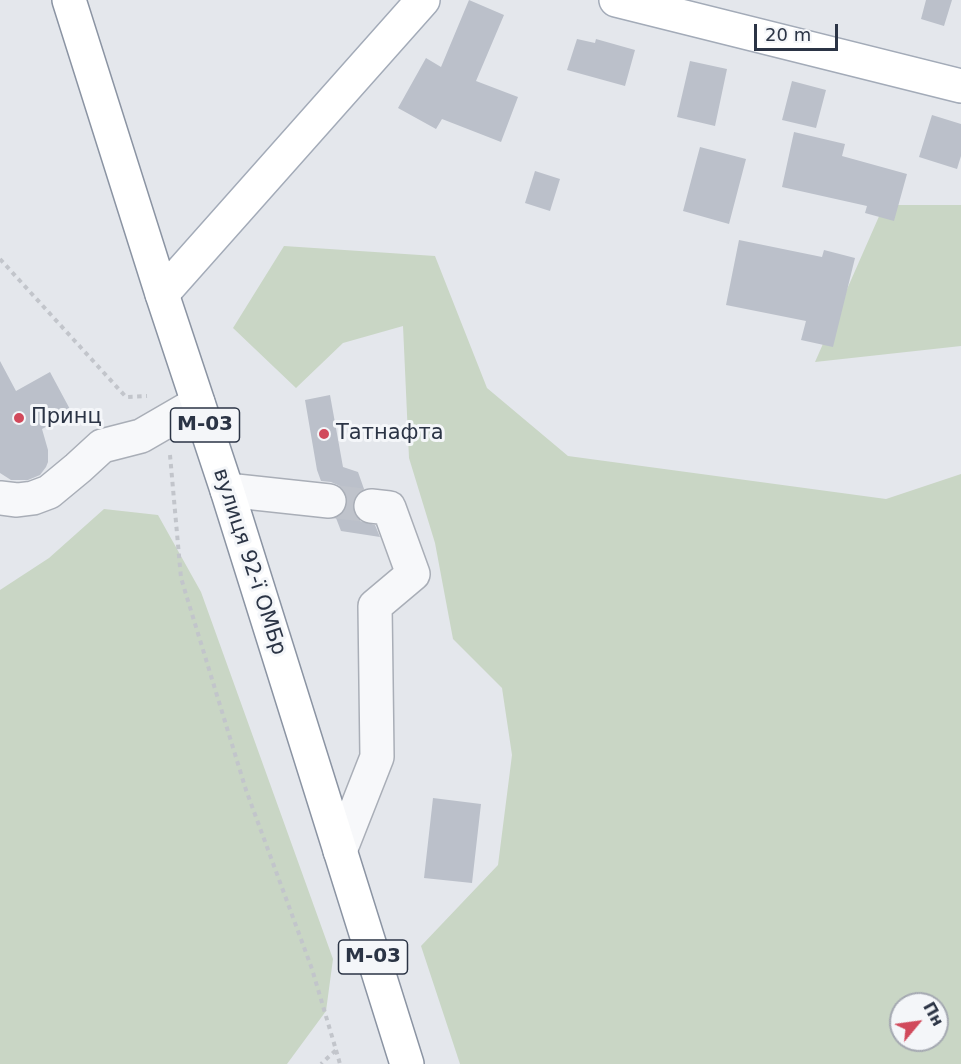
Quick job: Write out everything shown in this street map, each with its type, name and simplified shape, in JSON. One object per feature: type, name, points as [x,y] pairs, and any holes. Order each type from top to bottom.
[{"type":"main road","name":"вулиця 92-ї ОМБр","points":[[69,0],[227,490],[340,851]]},
{"type":"main road","points":[[162,294],[423,0]]},
{"type":"main road","points":[[616,0],[961,86]]},
{"type":"main road","name":"М-03","points":[[340,851],[407,1064]]},
{"type":"lane","points":[[0,498],[17,500],[33,498],[49,492],[102,446],[141,436],[158,409],[198,403]]},
{"type":"lane","points":[[227,490],[329,501]]},
{"type":"lane","points":[[340,851],[377,757],[375,606],[413,574],[389,508],[371,506]]},
{"type":"path","points":[[0,259],[126,397],[158,409],[181,578],[246,790],[312,969],[340,1064]]},
{"type":"path","points":[[321,1064],[336,1050]]},
{"type":"green space","points":[[884,205],[961,205],[961,346],[815,362]]},
{"type":"green space","points":[[284,246],[435,256],[487,388],[568,456],[886,499],[961,474],[961,1064],[460,1064],[421,946],[498,865],[512,755],[502,688],[453,639],[435,543],[409,458],[403,326],[343,343],[296,388],[233,328]]},
{"type":"green space","points":[[104,509],[158,515],[201,592],[333,959],[326,1011],[287,1064],[0,1064],[0,590],[49,558]]},
{"type":"building","points":[[469,0],[504,15],[476,81],[518,97],[501,142],[442,119],[436,129],[398,108],[426,58],[441,67]]},
{"type":"building","points":[[926,0],[952,0],[944,26],[921,19]]},
{"type":"building","points":[[577,39],[595,43],[596,39],[635,50],[625,86],[567,70]]},
{"type":"building","points":[[690,61],[727,69],[715,126],[677,117]]},
{"type":"building","points":[[792,81],[826,90],[816,128],[782,120]]},
{"type":"building","points":[[932,115],[961,124],[961,156],[957,169],[919,157]]},
{"type":"building","points":[[794,132],[845,144],[842,156],[907,174],[894,221],[865,213],[867,206],[782,187]]},
{"type":"building","points":[[700,147],[746,159],[729,224],[683,211]]},
{"type":"building","points":[[535,171],[560,179],[550,211],[525,203]]},
{"type":"building","points":[[739,240],[822,257],[824,250],[855,258],[833,347],[801,340],[806,321],[726,305]]},
{"type":"building","points":[[0,361],[16,391],[50,372],[72,413],[42,429],[48,450],[48,462],[40,475],[28,480],[11,480],[0,473]]},
{"type":"building","name":"Татнафта","points":[[330,395],[343,467],[358,472],[364,489],[356,495],[352,503],[354,513],[360,521],[375,525],[380,537],[341,531],[336,518],[344,512],[348,504],[346,494],[340,486],[321,481],[317,470],[305,400]]},
{"type":"building","points":[[433,798],[481,804],[472,883],[424,878]]},
{"type":"tunnel","points":[[329,501],[371,506]]},
{"type":"place","name":"Принц","points":[[19,418]]},
{"type":"place","name":"Татнафта","points":[[324,434]]}]
